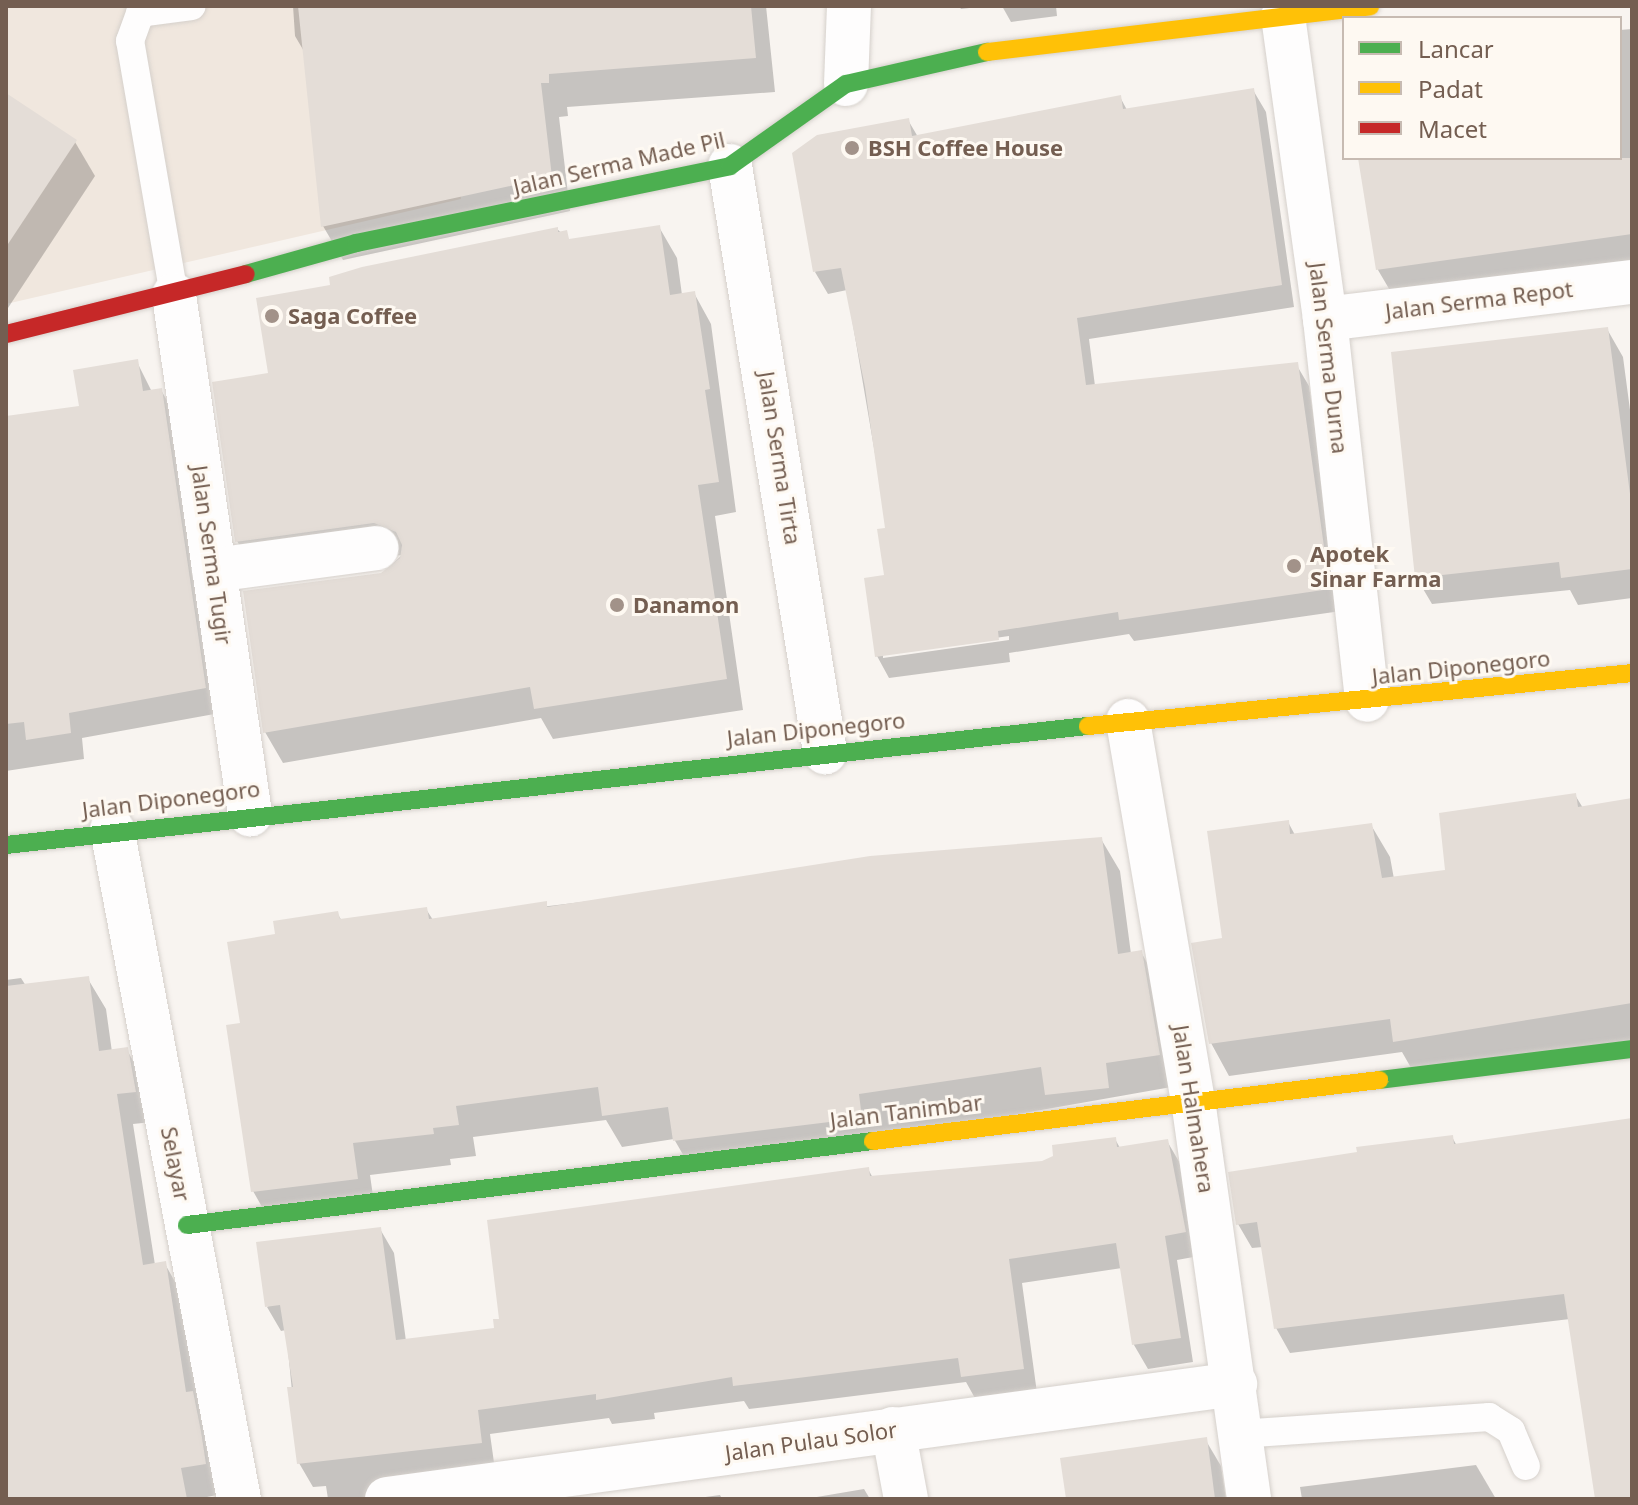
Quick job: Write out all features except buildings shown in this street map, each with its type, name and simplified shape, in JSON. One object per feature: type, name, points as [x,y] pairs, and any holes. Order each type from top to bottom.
[{"type":"street","points":[[846,84],[849,6]]},
{"type":"street","name":"Jalan Serma Made Pil","points":[[6,334],[174,295],[356,243],[730,166],[846,84],[980,53],[1370,6]]},
{"type":"street","name":"Jalan Serma Durna","points":[[1283,16],[1325,319],[1367,700]]},
{"type":"street","name":"Jalan Serma Tirta","points":[[730,166],[825,752]]},
{"type":"street","name":"Jalan Serma Repot","points":[[1325,319],[1632,282]]},
{"type":"street","name":"Jalan Serma Tugir","points":[[174,295],[250,814]]},
{"type":"street","points":[[214,570],[377,548]]},
{"type":"street","name":"Jalan Diponegoro","points":[[6,845],[112,829],[825,752],[1632,673]]},
{"type":"street","name":"Jalan Halmahera","points":[[1128,721],[1193,1100],[1249,1499]]},
{"type":"street","name":"Selayar","points":[[112,829],[239,1499]]},
{"type":"street","name":"Jalan Tanimbar","points":[[187,1225],[1193,1100],[1632,1049]]},
{"type":"street","name":"Jalan Pulau Solor","points":[[387,1499],[1235,1384]]},
{"type":"street","points":[[893,1429],[906,1499]]},
{"type":"lane","points":[[174,295],[130,41],[140,13],[192,6]]},
{"type":"lane","points":[[1239,1434],[1489,1417],[1511,1431],[1526,1466]]},
{"type":"shaded area","points":[[6,6],[449,6],[461,199],[6,304]]},
{"type":"traffic: fast","points":[[246,274],[356,243],[730,166],[846,84],[987,52]]},
{"type":"traffic: fast","points":[[6,845],[1088,726]]},
{"type":"traffic: fast","points":[[1379,1080],[1632,1049]]},
{"type":"traffic: fast","points":[[187,1225],[873,1141]]},
{"type":"traffic: slow","points":[[987,52],[1370,6]]},
{"type":"traffic: slow","points":[[1088,726],[1632,673]]},
{"type":"traffic: slow","points":[[873,1141],[1379,1080]]},
{"type":"traffic: jam","points":[[6,334],[246,274]]},
{"type":"place","name":"BSH Coffee House","points":[[852,148]]},
{"type":"place","name":"Saga Coffee","points":[[272,316]]},
{"type":"place","name":"Apotek Sinar Farma","points":[[1294,566]]},
{"type":"place","name":"Danamon","points":[[617,605]]}]
